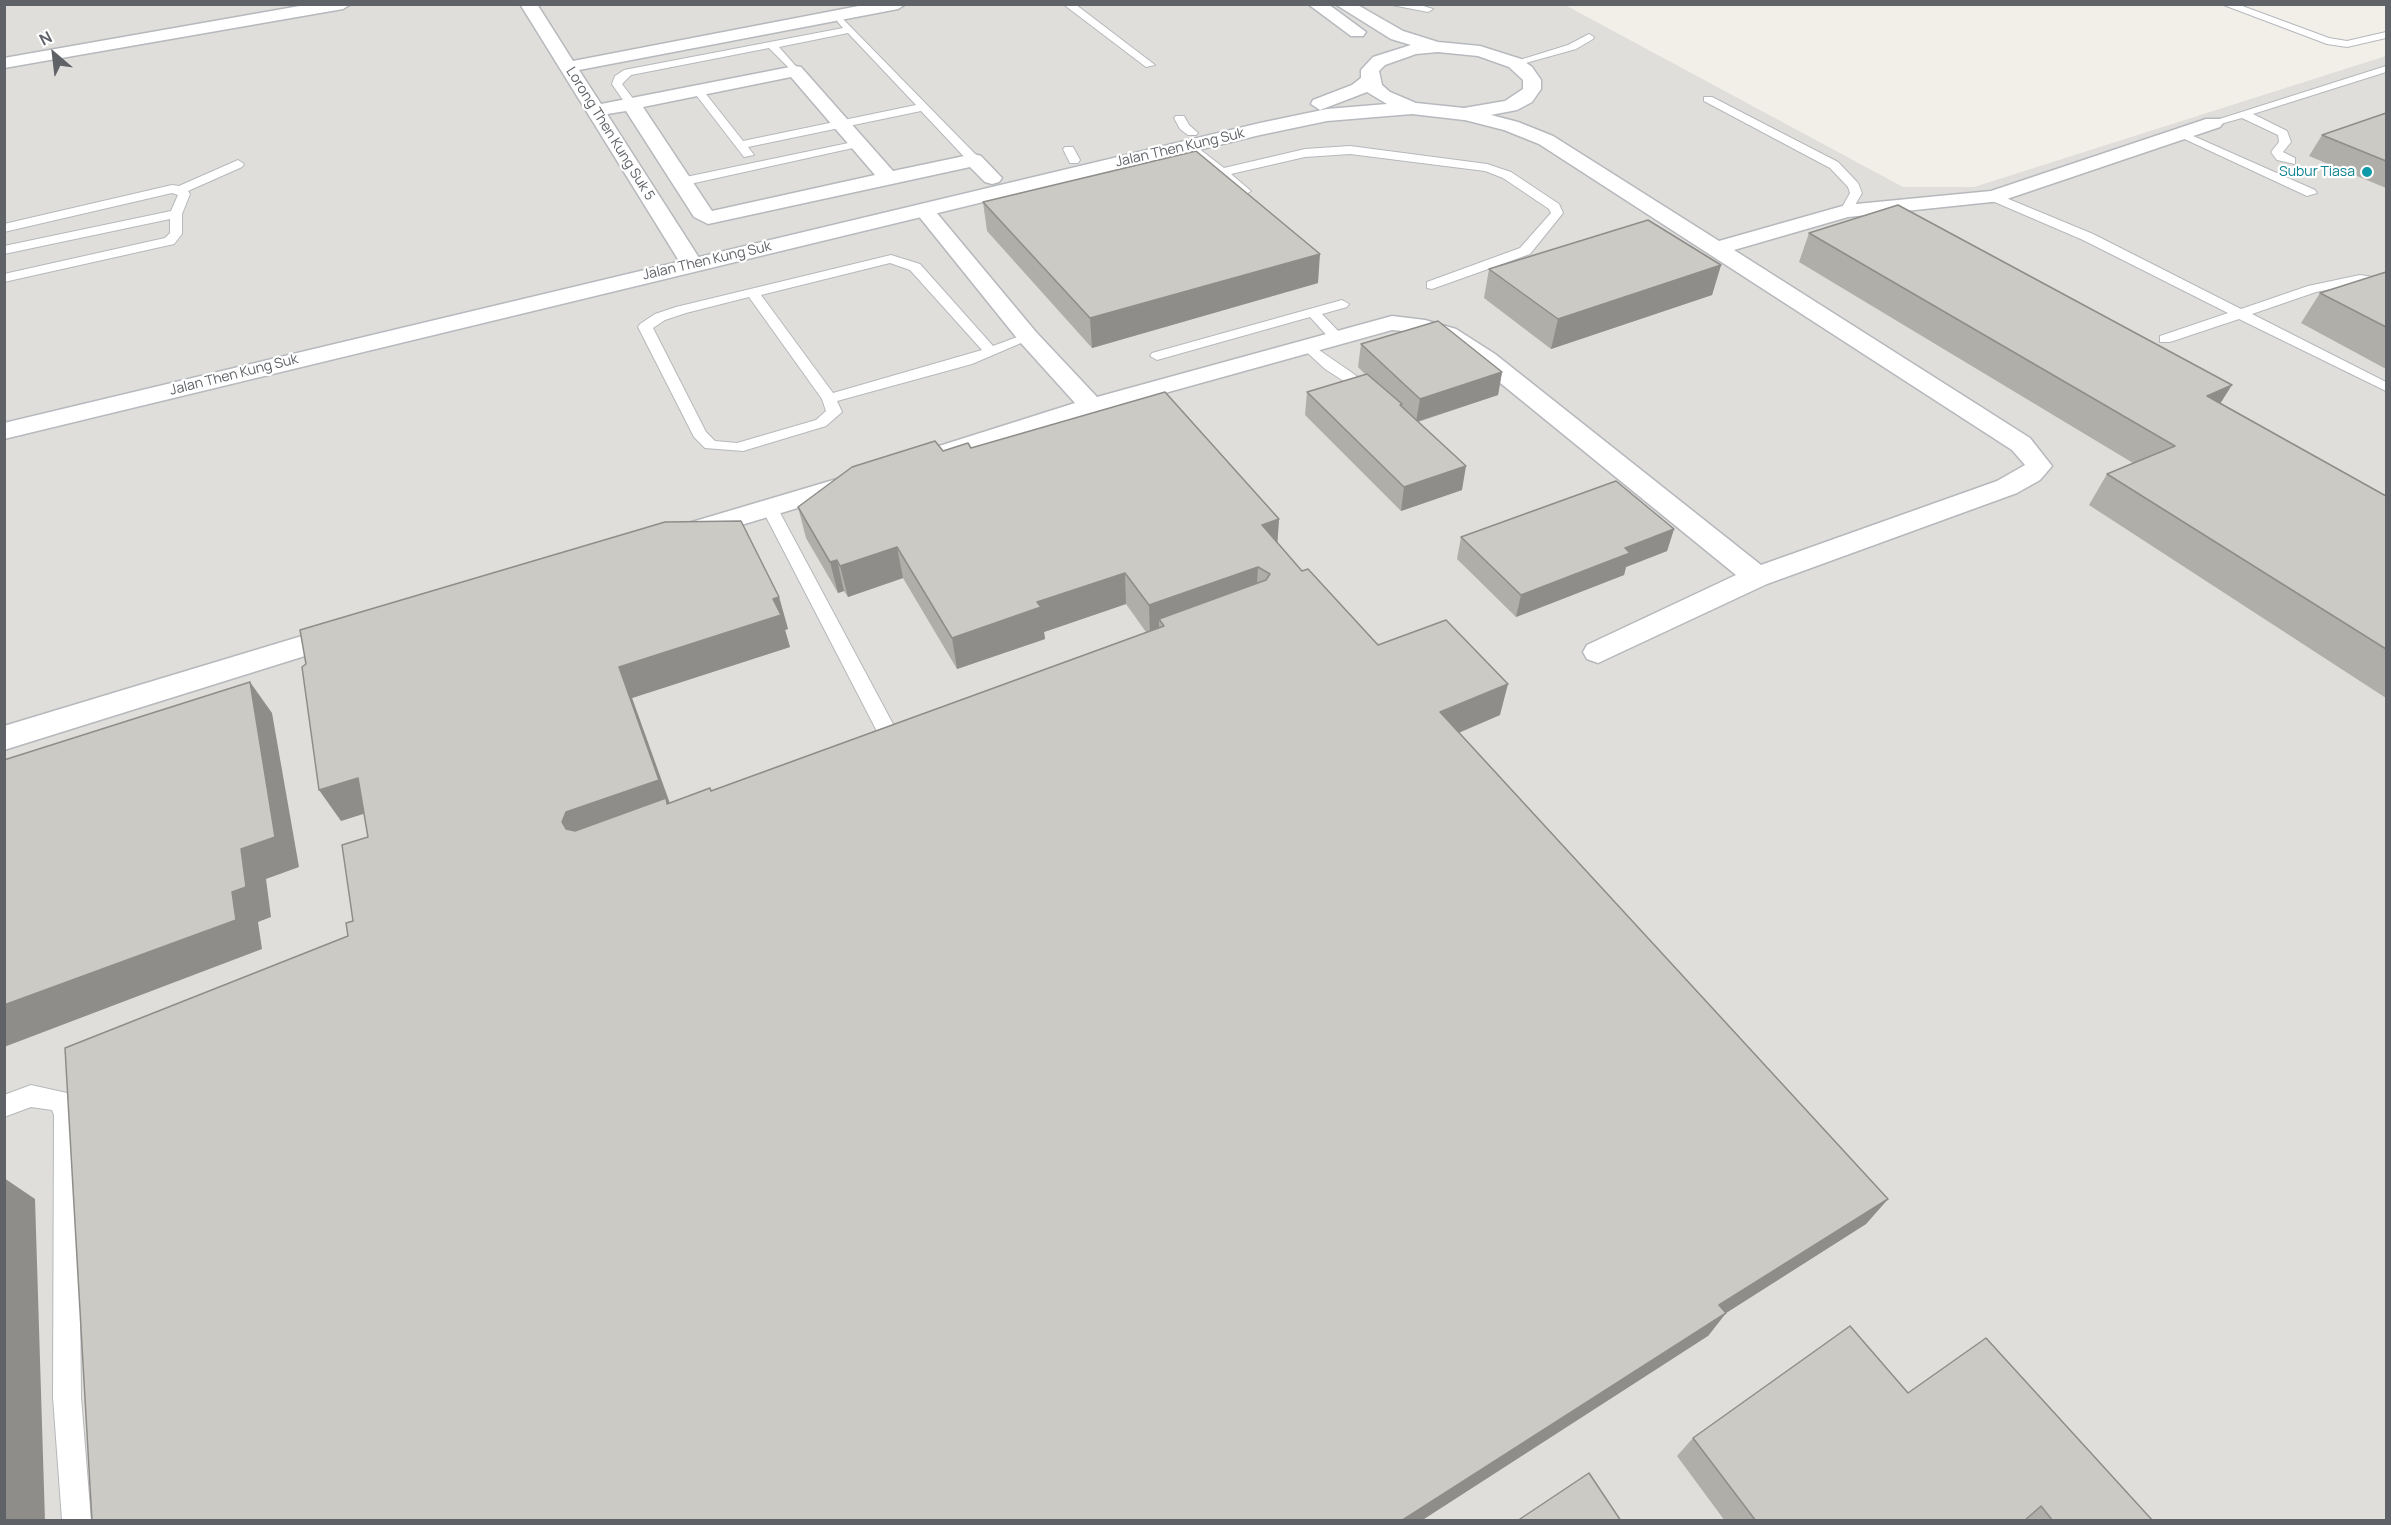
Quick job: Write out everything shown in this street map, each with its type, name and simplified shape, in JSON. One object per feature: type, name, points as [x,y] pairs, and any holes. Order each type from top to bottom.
[{"type":"street","points":[[4,63],[342,4]]},
{"type":"street","name":"Lorong Then Kung Suk 5","points":[[528,4],[687,257]]},
{"type":"street","points":[[568,67],[898,4]]},
{"type":"street","points":[[1316,4],[1374,49],[1438,47],[1480,51],[1515,63],[1526,71],[1532,80],[1532,89],[1525,98],[1500,109],[1464,114]]},
{"type":"street","points":[[1343,4],[1397,35],[1438,47]]},
{"type":"street","points":[[1374,49],[1370,80],[1383,96],[1412,108],[1464,114],[1511,126],[1546,140],[2021,444],[2038,466],[2031,474],[2007,487],[1757,577],[1598,652]]},
{"type":"street","points":[[596,111],[795,71],[889,179]]},
{"type":"street","name":"Jalan Then Kung Suk","points":[[4,431],[687,257],[1072,155],[1317,105],[1359,89],[1370,80]]},
{"type":"street","points":[[1525,98],[1525,113],[1546,140]]},
{"type":"street","points":[[630,104],[701,213],[708,218],[974,160],[992,178]]},
{"type":"street","name":"Jalan Then Kung Suk","points":[[4,411],[257,348],[687,257],[924,210],[1187,132],[1327,115],[1412,108]]},
{"type":"street","points":[[1718,248],[1846,210],[1994,197],[2214,123]]},
{"type":"street","points":[[629,164],[665,157]]},
{"type":"street","points":[[924,210],[1028,337],[1092,406]]},
{"type":"street","points":[[657,542],[770,509],[1092,406],[1173,386],[1306,345],[1392,323],[1418,324],[1448,334],[1486,359],[1757,577]]},
{"type":"street","points":[[4,738],[239,663],[374,624]]},
{"type":"lane","points":[[1068,4],[1149,65]]},
{"type":"lane","points":[[1392,4],[1428,9]]},
{"type":"lane","points":[[2226,4],[2326,41],[2347,44],[2386,35]]},
{"type":"lane","points":[[837,16],[974,160]]},
{"type":"lane","points":[[630,104],[617,84],[622,75],[850,30]]},
{"type":"lane","points":[[729,36],[741,50]]},
{"type":"lane","points":[[1515,63],[1572,47],[1589,37]]},
{"type":"lane","points":[[771,44],[795,71]]},
{"type":"lane","points":[[2214,123],[2384,71]]},
{"type":"lane","points":[[698,91],[756,165]]},
{"type":"lane","points":[[1708,99],[1834,165],[1854,186],[1856,194],[1846,210]]},
{"type":"lane","points":[[740,145],[922,107]]},
{"type":"lane","points":[[2243,114],[2283,133],[2285,142],[2277,152],[2291,162]]},
{"type":"lane","points":[[1187,132],[1223,172],[1245,191]]},
{"type":"lane","points":[[2182,134],[2311,193]]},
{"type":"lane","points":[[681,182],[858,144]]},
{"type":"lane","points":[[1223,172],[1305,153],[1350,150],[1487,168],[1507,176],[1555,207],[1557,213],[1525,251],[1432,285]]},
{"type":"lane","points":[[4,228],[21,222],[156,192],[180,190],[238,164]]},
{"type":"lane","points":[[4,278],[169,242],[176,234],[176,214],[184,194],[180,190]]},
{"type":"lane","points":[[1994,197],[2088,237],[2386,387]]},
{"type":"lane","points":[[4,250],[176,214]]},
{"type":"lane","points":[[753,293],[829,399],[834,412],[821,423],[738,448],[710,445],[699,434],[645,327],[660,317],[681,310],[881,260],[902,260],[915,267],[989,350]]},
{"type":"lane","points":[[2165,339],[2313,289],[2348,280],[2360,279],[2386,283]]},
{"type":"lane","points":[[1157,356],[1342,304]]},
{"type":"lane","points":[[1313,313],[1336,337]]},
{"type":"lane","points":[[829,399],[967,361],[989,350],[1028,337]]},
{"type":"lane","points":[[1306,345],[1384,404]]},
{"type":"lane","points":[[770,509],[891,739]]},
{"type":"lane","points":[[869,747],[914,731]]},
{"type":"lane","points":[[4,1106],[31,1096],[59,1101],[66,1114],[67,1397],[77,1521]]},
{"type":"shaded area","points":[[5,5],[1565,5],[1903,187],[1974,187],[2386,56],[2386,1520],[5,1520]]},
{"type":"building","points":[[2386,113],[2386,161],[2322,135]]},
{"type":"building","points":[[1196,151],[1320,254],[1090,318],[983,202]]},
{"type":"building","points":[[1898,205],[2232,385],[2207,396],[2386,496],[2386,649],[2107,474],[2175,446],[1809,233]]},
{"type":"building","points":[[1648,220],[1721,265],[1558,319],[1489,269]]},
{"type":"building","points":[[2386,272],[2386,327],[2320,293]]},
{"type":"building","points":[[1438,321],[1502,372],[1420,399],[1361,344]]},
{"type":"building","points":[[1367,374],[1402,404],[1400,405],[1466,466],[1404,487],[1307,392]]},
{"type":"building","points":[[1165,392],[1279,519],[1262,525],[1302,571],[1308,569],[1378,645],[1446,620],[1508,684],[1440,712],[1888,1199],[1719,1305],[1726,1313],[1401,1521],[92,1521],[65,1048],[348,936],[346,923],[353,921],[342,845],[368,837],[358,778],[319,790],[302,667],[306,664],[300,630],[665,522],[741,521],[779,597],[773,599],[781,615],[619,667],[659,780],[566,812],[562,822],[566,829],[575,831],[666,798],[667,804],[710,788],[711,791],[1164,626],[1159,619],[1266,580],[1270,574],[1258,567],[1149,605],[1125,573],[1037,602],[1041,607],[952,638],[897,547],[840,566],[837,560],[830,562],[798,507],[852,467],[935,441],[943,451],[968,443],[971,448]]},
{"type":"building","points":[[1616,481],[1674,529],[1625,548],[1630,553],[1521,595],[1461,537]]},
{"type":"building","points":[[250,682],[275,837],[241,849],[246,887],[232,892],[236,920],[4,1005],[4,760]]},
{"type":"building","points":[[1850,1326],[1908,1393],[1986,1338],[2153,1521],[2053,1521],[2041,1506],[2024,1521],[1756,1521],[1693,1438]]},
{"type":"building","points":[[1589,1473],[1621,1521],[1517,1521]]},
{"type":"place","name":"Subur Tiasa","points":[[2367,172]]}]
